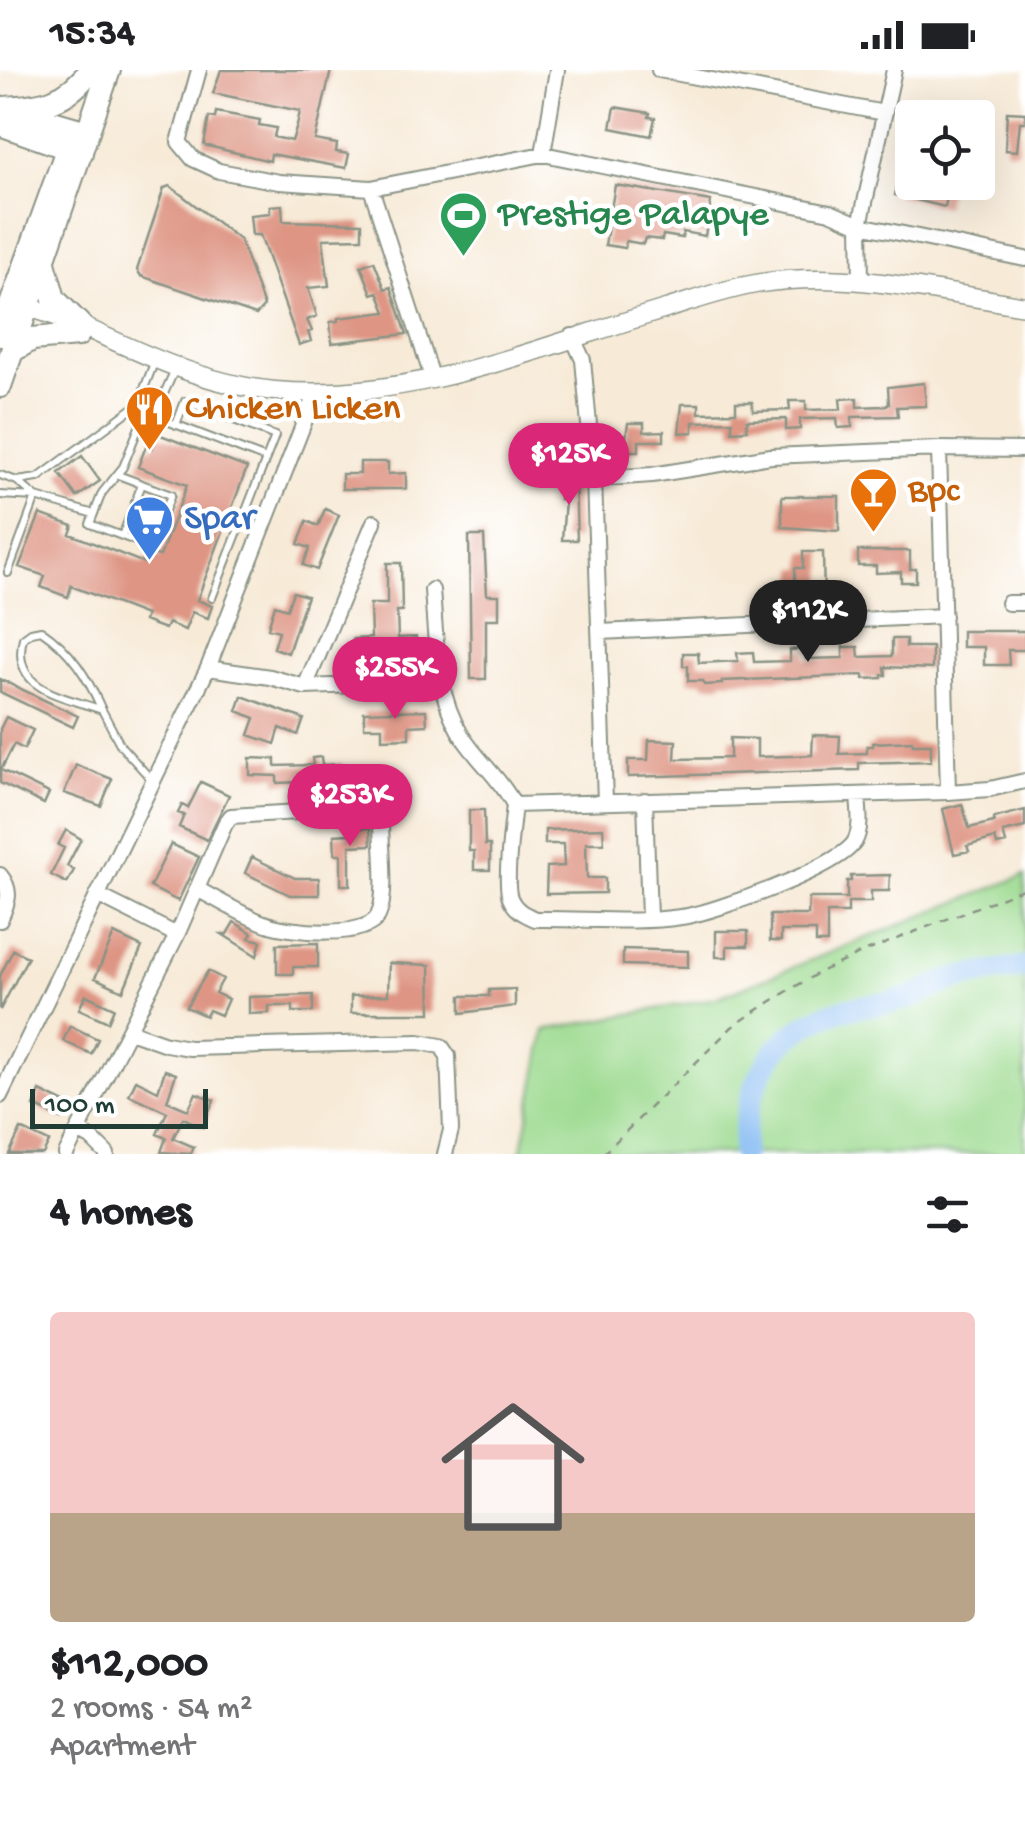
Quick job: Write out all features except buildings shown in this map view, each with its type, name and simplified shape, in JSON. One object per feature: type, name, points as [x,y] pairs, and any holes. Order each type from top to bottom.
[{"type":"highway","points":[[6,118],[60,100],[92,70]]},
{"type":"highway","points":[[14,321],[44,263],[78,141],[92,70]]},
{"type":"highway","points":[[0,386],[47,203],[109,70]]},
{"type":"highway","points":[[6,118],[78,141]]},
{"type":"highway","points":[[6,118],[47,160],[47,203]]},
{"type":"highway","points":[[44,263],[54,298],[86,332]]},
{"type":"highway","points":[[14,321],[32,339],[86,332]]},
{"type":"street","points":[[198,70],[179,142],[193,160],[220,171],[279,182],[372,188],[542,154],[830,212],[860,225],[1025,258]]},
{"type":"street","points":[[542,154],[557,70]]},
{"type":"street","points":[[660,70],[884,113]]},
{"type":"street","points":[[861,280],[860,225],[894,70]]},
{"type":"street","points":[[372,188],[434,380]]},
{"type":"street","points":[[14,321],[86,332],[247,386],[316,392],[365,390],[474,371],[572,336],[740,287],[787,280],[861,280],[1025,306]]},
{"type":"street","points":[[572,336],[583,360],[594,478],[605,802]]},
{"type":"street","points":[[0,1096],[208,668],[316,392]]},
{"type":"street","points":[[594,478],[652,475],[771,456],[939,449],[1025,450]]},
{"type":"street","points":[[939,449],[948,792]]},
{"type":"street","points":[[306,687],[374,522]]},
{"type":"street","points":[[432,590],[440,682],[459,732],[514,806],[510,898],[520,913],[535,918],[681,918],[714,910],[820,869],[848,852],[860,830],[858,796]]},
{"type":"street","points":[[1008,603],[1025,603]]},
{"type":"street","points":[[600,632],[944,616]]},
{"type":"street","points":[[208,668],[306,687],[440,682]]},
{"type":"street","points":[[514,806],[948,792],[1025,781]]},
{"type":"street","points":[[645,800],[649,918]]},
{"type":"street","points":[[66,1154],[177,935],[224,824],[231,816],[362,810],[376,814],[380,823],[382,905],[376,920],[364,928],[284,930],[198,890]]},
{"type":"street","points":[[0,875],[9,888],[10,898],[0,920]]},
{"type":"street","points":[[98,895],[177,935]]},
{"type":"street","points":[[129,1031],[189,1048],[419,1042],[442,1046],[448,1056],[451,1130],[445,1154]]},
{"type":"street","points":[[78,1131],[107,1154]]},
{"type":"lane","points":[[118,475],[171,495],[151,548],[90,524],[102,493],[118,475],[140,422],[136,409],[156,357]]},
{"type":"lane","points":[[140,422],[154,416],[176,365]]},
{"type":"lane","points":[[176,425],[185,401],[275,436],[212,598]]},
{"type":"lane","points":[[17,481],[38,478],[138,404]]},
{"type":"lane","points":[[154,416],[266,459]]},
{"type":"lane","points":[[0,475],[17,481],[36,497]]},
{"type":"lane","points":[[122,536],[142,484]]},
{"type":"lane","points":[[0,495],[36,497],[94,514]]},
{"type":"lane","points":[[8,573],[36,497]]},
{"type":"lane","points":[[102,710],[44,690],[28,679],[21,665],[22,638],[41,630],[61,644],[89,680],[121,746],[152,780]]},
{"type":"path","points":[[603,1154],[732,1028],[774,1000],[858,954],[1025,888]]},
{"type":"green space","points":[[1025,875],[1025,1154],[521,1154],[545,1030],[716,998]]},
{"type":"waterway","points":[[743,1154],[749,1106],[766,1065],[779,1048],[814,1020],[855,1007],[906,999],[965,977],[1025,967]]},
{"type":"place","name":"Prestige Palapye","points":[[463,258]]},
{"type":"place","name":"Chicken Licken","points":[[150,452]]},
{"type":"place","name":"Bpc","points":[[873,534]]},
{"type":"place","name":"Spar","points":[[149,562]]}]
